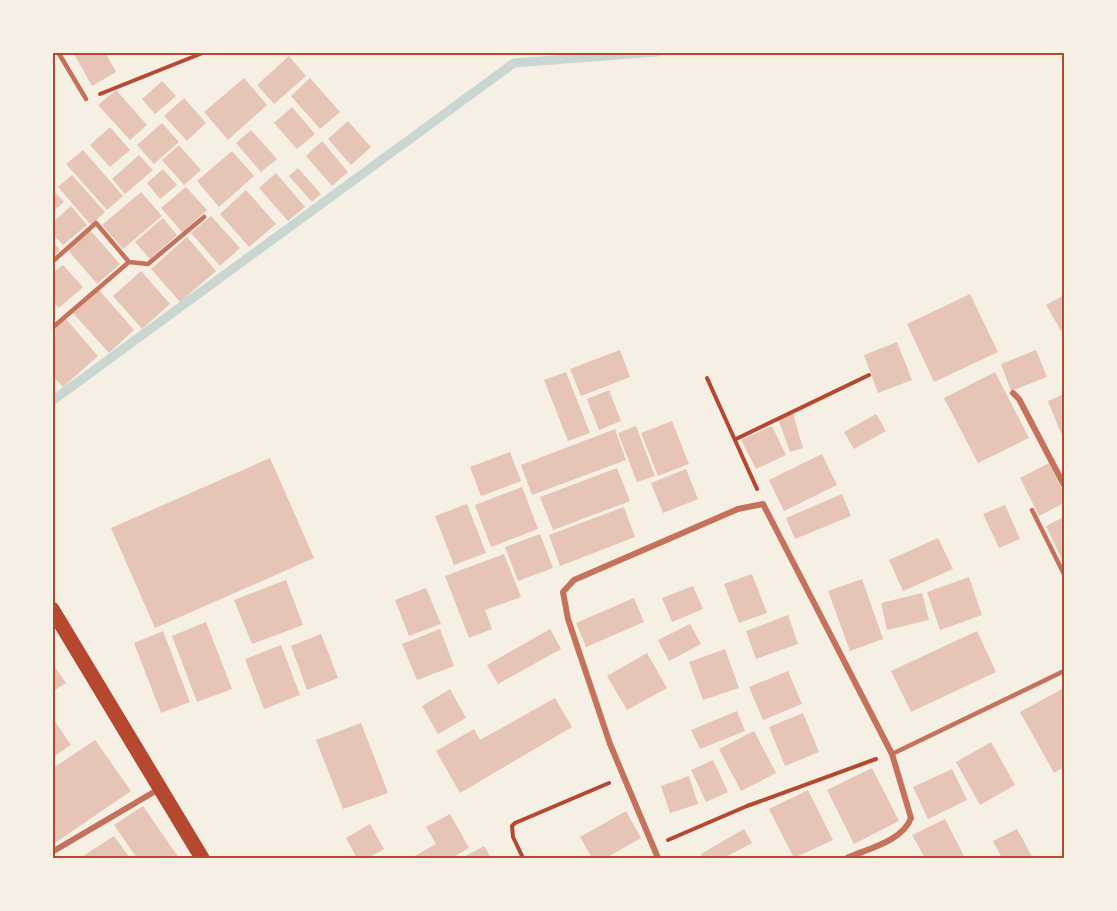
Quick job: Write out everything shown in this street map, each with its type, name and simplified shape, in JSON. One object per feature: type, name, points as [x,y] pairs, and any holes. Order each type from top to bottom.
[{"type":"main road","points":[[52,609],[202,858]]},
{"type":"street","points":[[1013,393],[1019,399],[1065,485]]},
{"type":"street","points":[[658,858],[624,778],[568,619],[564,592],[574,579],[738,509],[763,504],[892,754],[911,818],[908,826],[899,834],[847,858]]},
{"type":"street","points":[[52,852],[160,789]]},
{"type":"lane","points":[[58,52],[86,99]]},
{"type":"lane","points":[[52,262],[96,223],[129,262],[148,264],[204,217]]},
{"type":"lane","points":[[52,328],[129,262]]},
{"type":"lane","points":[[1032,510],[1065,574]]},
{"type":"lane","points":[[892,754],[1065,671]]},
{"type":"path","points":[[86,99],[205,52]]},
{"type":"path","points":[[736,439],[869,375]]},
{"type":"path","points":[[707,378],[763,504]]},
{"type":"path","points":[[654,847],[747,806],[892,754]]},
{"type":"path","points":[[523,858],[513,837],[512,826],[515,823],[624,778]]},
{"type":"building","points":[[73,52],[105,52],[116,72],[92,86]]},
{"type":"building","points":[[289,56],[306,76],[274,104],[257,85]]},
{"type":"building","points":[[244,78],[267,105],[228,140],[204,112]]},
{"type":"building","points":[[310,78],[340,112],[320,129],[291,96]]},
{"type":"building","points":[[162,81],[176,96],[155,114],[142,99]]},
{"type":"building","points":[[116,90],[147,125],[130,140],[98,105]]},
{"type":"building","points":[[184,98],[206,123],[187,141],[164,116]]},
{"type":"building","points":[[292,107],[315,134],[297,149],[274,123]]},
{"type":"building","points":[[348,121],[371,147],[351,165],[328,139]]},
{"type":"building","points":[[162,123],[179,142],[154,164],[137,145]]},
{"type":"building","points":[[110,127],[130,150],[110,167],[90,145]]},
{"type":"building","points":[[251,130],[277,159],[261,172],[236,143]]},
{"type":"building","points":[[322,141],[348,172],[332,186],[306,156]]},
{"type":"building","points":[[179,145],[201,170],[184,185],[162,160]]},
{"type":"building","points":[[83,150],[123,196],[107,210],[66,164]]},
{"type":"building","points":[[232,151],[254,176],[219,207],[197,181]]},
{"type":"building","points":[[139,155],[153,170],[125,194],[112,179]]},
{"type":"building","points":[[298,168],[321,194],[312,202],[289,176]]},
{"type":"building","points":[[163,169],[177,185],[160,199],[147,183]]},
{"type":"building","points":[[276,173],[305,207],[288,221],[259,188]]},
{"type":"building","points":[[72,175],[105,212],[91,225],[58,187]]},
{"type":"building","points":[[186,187],[207,210],[182,232],[161,208]]},
{"type":"building","points":[[52,189],[64,202],[52,212]]},
{"type":"building","points":[[246,190],[276,224],[249,247],[220,214]]},
{"type":"building","points":[[141,192],[162,216],[123,249],[102,225]]},
{"type":"building","points":[[71,206],[87,225],[63,245],[52,233],[52,223]]},
{"type":"building","points":[[211,216],[240,248],[220,266],[191,233]]},
{"type":"building","points":[[163,218],[177,235],[150,259],[135,242]]},
{"type":"building","points":[[90,230],[120,264],[97,284],[68,250]]},
{"type":"building","points":[[187,237],[216,271],[180,302],[151,269]]},
{"type":"building","points":[[52,241],[60,250],[52,256]]},
{"type":"building","points":[[63,265],[83,287],[59,308],[52,300],[52,274]]},
{"type":"building","points":[[141,271],[170,304],[142,329],[113,296]]},
{"type":"building","points":[[99,290],[134,330],[109,353],[73,313]]},
{"type":"building","points":[[970,294],[998,352],[934,382],[907,324]]},
{"type":"building","points":[[1064,295],[1064,336],[1046,305]]},
{"type":"building","points":[[65,318],[98,356],[63,387],[52,375],[52,329]]},
{"type":"building","points":[[897,342],[912,380],[878,393],[864,355]]},
{"type":"building","points":[[620,350],[630,377],[581,396],[570,369]]},
{"type":"building","points":[[1036,350],[1047,377],[1011,391],[1001,364]]},
{"type":"building","points":[[566,372],[590,433],[568,441],[544,380]]},
{"type":"building","points":[[995,372],[1029,438],[978,463],[944,398]]},
{"type":"building","points":[[609,390],[621,421],[599,430],[587,399]]},
{"type":"building","points":[[1064,394],[1064,441],[1048,401]]},
{"type":"building","points":[[793,414],[803,448],[790,452],[778,419]]},
{"type":"building","points":[[876,414],[886,431],[854,449],[844,432]]},
{"type":"building","points":[[672,421],[689,464],[658,476],[641,433]]},
{"type":"building","points":[[636,426],[655,476],[637,482],[618,433]]},
{"type":"building","points":[[772,426],[786,455],[756,469],[741,440]]},
{"type":"building","points":[[615,429],[626,460],[532,495],[521,465]]},
{"type":"building","points":[[510,452],[521,481],[481,496],[470,467]]},
{"type":"building","points":[[822,454],[837,485],[784,511],[769,480]]},
{"type":"building","points":[[270,458],[314,558],[155,628],[111,528]]},
{"type":"building","points":[[1049,463],[1064,494],[1064,503],[1039,516],[1020,478]]},
{"type":"building","points":[[617,468],[630,501],[553,530],[540,497]]},
{"type":"building","points":[[686,469],[698,499],[663,513],[651,483]]},
{"type":"building","points":[[522,487],[538,529],[491,547],[475,505]]},
{"type":"building","points":[[842,494],[851,516],[795,539],[786,518]]},
{"type":"building","points":[[467,504],[486,553],[454,565],[435,516]]},
{"type":"building","points":[[1005,505],[1020,539],[999,548],[983,514]]},
{"type":"building","points":[[624,507],[635,537],[560,566],[549,535]]},
{"type":"building","points":[[1064,517],[1064,564],[1046,526]]},
{"type":"building","points":[[540,534],[553,568],[518,581],[505,547]]},
{"type":"building","points":[[938,538],[953,569],[903,591],[889,560]]},
{"type":"building","points":[[504,554],[521,597],[485,610],[492,629],[469,638],[445,576]]},
{"type":"building","points":[[752,574],[767,613],[739,623],[724,584]]},
{"type":"building","points":[[969,577],[982,615],[940,630],[927,592]]},
{"type":"building","points":[[862,579],[883,639],[850,651],[828,591]]},
{"type":"building","points":[[286,580],[303,625],[252,644],[234,600]]},
{"type":"building","points":[[693,586],[703,609],[672,622],[662,598]]},
{"type":"building","points":[[426,588],[441,624],[409,636],[395,600]]},
{"type":"building","points":[[922,593],[929,620],[887,630],[881,603]]},
{"type":"building","points":[[634,598],[644,622],[586,647],[576,623]]},
{"type":"building","points":[[788,615],[798,644],[756,659],[746,631]]},
{"type":"building","points":[[206,622],[232,689],[197,702],[172,636]]},
{"type":"building","points":[[690,624],[701,644],[669,661],[658,640]]},
{"type":"building","points":[[440,629],[454,666],[417,680],[402,644]]},
{"type":"building","points":[[550,629],[561,649],[498,684],[487,665]]},
{"type":"building","points":[[163,631],[190,702],[161,713],[134,643]]},
{"type":"building","points":[[977,631],[996,672],[911,712],[891,671]]},
{"type":"building","points":[[321,634],[338,678],[307,690],[291,646]]},
{"type":"building","points":[[281,645],[300,695],[264,709],[245,659]]},
{"type":"building","points":[[725,649],[739,688],[703,700],[689,662]]},
{"type":"building","points":[[647,653],[667,688],[627,710],[607,676]]},
{"type":"building","points":[[52,663],[66,683],[52,692]]},
{"type":"building","points":[[788,671],[802,704],[763,720],[749,687]]},
{"type":"building","points":[[1064,688],[1064,767],[1054,773],[1020,712]]},
{"type":"building","points":[[450,689],[466,718],[438,734],[422,706]]},
{"type":"building","points":[[555,698],[572,727],[460,793],[436,751],[474,729],[480,740]]},
{"type":"building","points":[[737,711],[745,731],[700,749],[691,730]]},
{"type":"building","points":[[803,713],[819,752],[785,766],[769,727]]},
{"type":"building","points":[[52,717],[71,745],[52,758]]},
{"type":"building","points":[[361,723],[388,793],[343,809],[316,740]]},
{"type":"building","points":[[754,731],[776,773],[741,791],[719,749]]},
{"type":"building","points":[[95,740],[131,791],[52,845],[52,769]]},
{"type":"building","points":[[991,742],[1015,785],[980,805],[956,762]]},
{"type":"building","points":[[713,760],[728,792],[706,802],[691,770]]},
{"type":"building","points":[[872,768],[899,821],[854,844],[827,790]]},
{"type":"building","points":[[952,769],[967,800],[928,819],[913,787]]},
{"type":"building","points":[[689,776],[698,804],[670,813],[661,786]]},
{"type":"building","points":[[808,790],[833,840],[794,858],[769,809]]},
{"type":"building","points":[[143,806],[179,858],[137,858],[114,825]]},
{"type":"building","points":[[626,811],[641,838],[606,858],[592,858],[580,837]]},
{"type":"building","points":[[450,814],[469,848],[451,858],[411,858],[436,844],[426,827]]},
{"type":"building","points":[[945,819],[965,858],[925,858],[912,835]]},
{"type":"building","points":[[370,824],[384,849],[368,858],[357,858],[346,838]]},
{"type":"building","points":[[744,829],[752,843],[724,858],[703,858],[701,854]]},
{"type":"building","points":[[1017,829],[1033,858],[1002,858],[993,841]]},
{"type":"building","points":[[114,836],[130,858],[80,858]]},
{"type":"building","points":[[484,846],[491,858],[462,858]]},
{"type":"waterway","points":[[52,401],[514,63],[657,52]]}]
